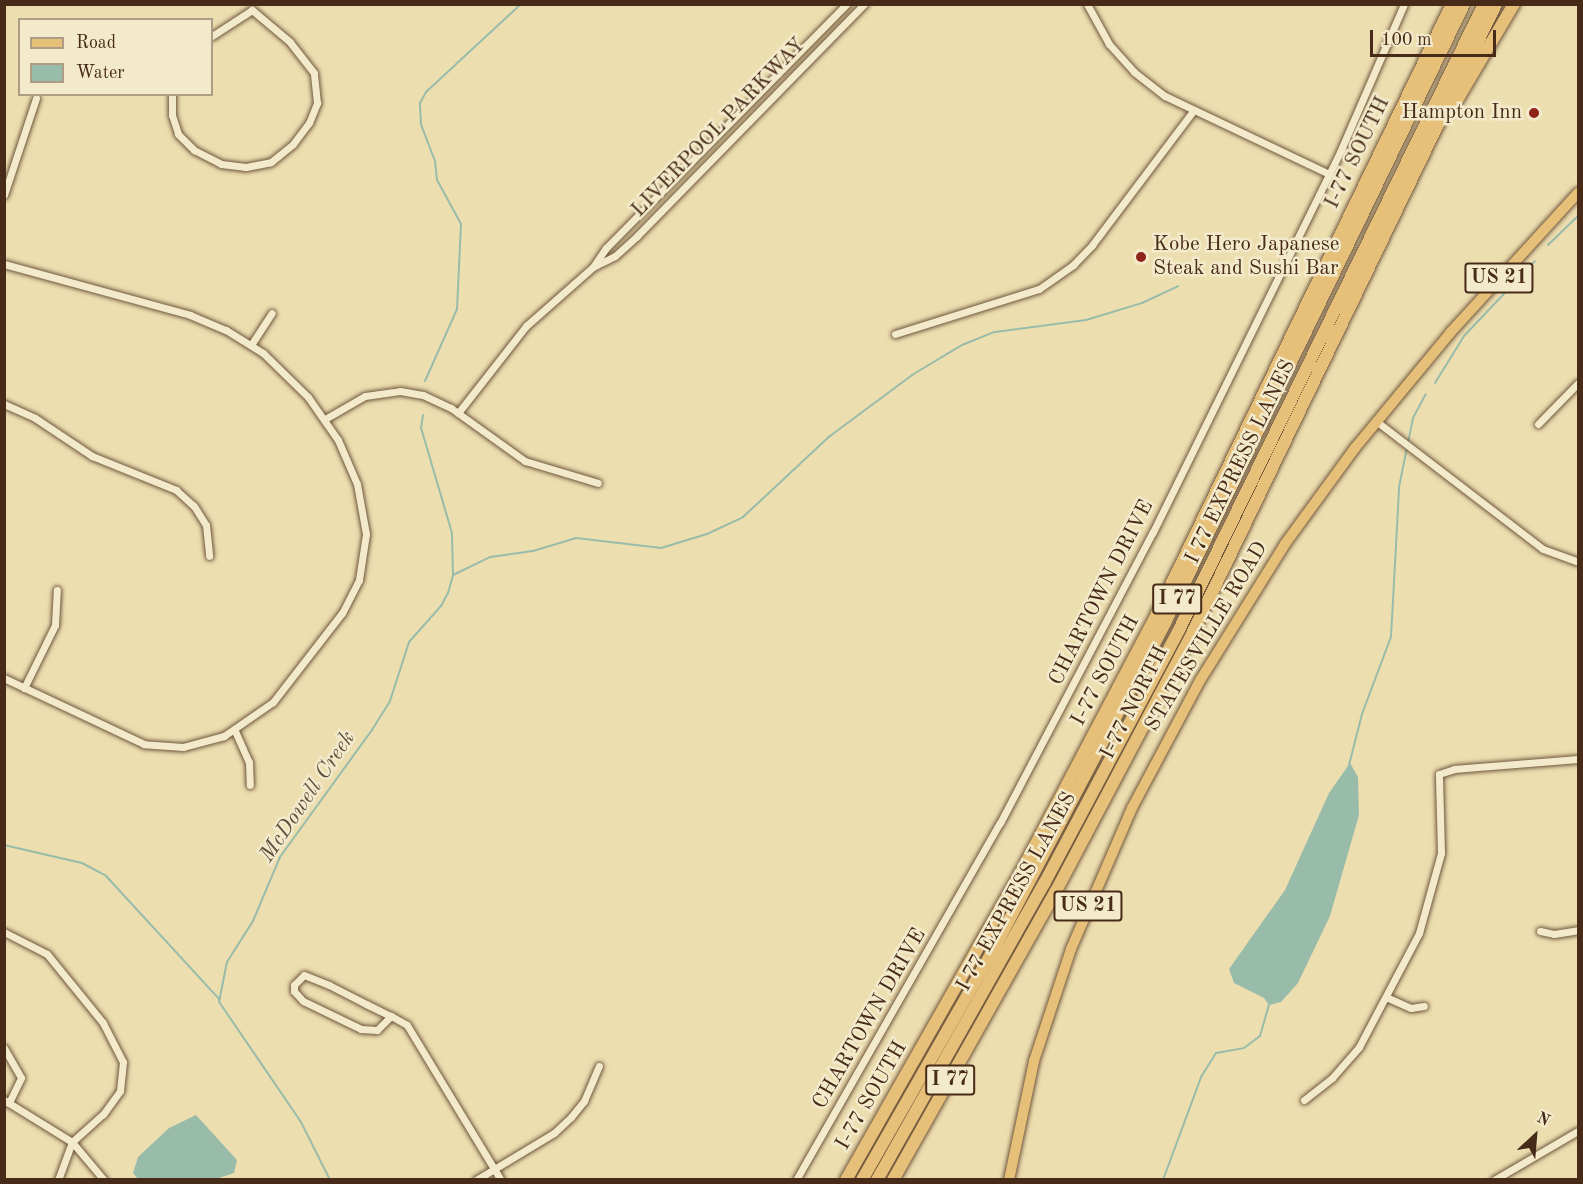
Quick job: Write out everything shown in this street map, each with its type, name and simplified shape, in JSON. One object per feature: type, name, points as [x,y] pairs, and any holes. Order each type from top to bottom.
[{"type":"highway","name":"I 77 EXPRESS LANES","points":[[862,1179],[996,945],[1166,621],[1464,4]]},
{"type":"highway","name":"I 77 EXPRESS LANES","points":[[877,1179],[945,1062],[1086,807],[1215,560],[1484,4]]},
{"type":"highway","name":"I-77 NORTH","points":[[893,1179],[1007,980],[1222,576],[1416,166],[1496,4]]},
{"type":"highway","points":[[1416,166],[1514,4]]},
{"type":"highway","name":"I-77 SOUTH","points":[[846,1179],[1021,872],[1151,627],[1451,6]]},
{"type":"highway","points":[[945,1062],[1007,980]]},
{"type":"main road","name":"STATESVILLE ROAD","points":[[1009,1179],[1026,1089],[1051,1005],[1082,921],[1132,808],[1240,615],[1308,512],[1377,421],[1550,220],[1578,193]]},
{"type":"street","name":"LIVERPOOL PARKWAY","points":[[458,412],[520,333],[593,267],[606,248],[846,4]]},
{"type":"street","name":"LIVERPOOL PARKWAY","points":[[593,267],[615,256],[637,236],[864,4]]},
{"type":"street","points":[[1087,4],[1109,44],[1134,72],[1165,96],[1329,174]]},
{"type":"street","name":"CHARTOWN DRIVE","points":[[796,1179],[930,949],[1064,702],[1329,174],[1404,4]]},
{"type":"street","points":[[172,96],[172,116],[178,134],[194,150],[221,164],[259,165],[271,162],[293,144],[314,114],[317,93],[314,73],[302,53],[254,7],[213,35]]},
{"type":"street","points":[[4,195],[36,98]]},
{"type":"street","points":[[895,334],[1039,289],[1073,265],[1092,245],[1193,111]]},
{"type":"street","points":[[4,264],[190,315],[251,345],[293,380],[325,419],[347,457],[363,511],[366,534],[362,570],[347,605],[312,654],[264,711],[235,731],[194,745],[144,744],[4,678]]},
{"type":"street","points":[[251,345],[272,313]]},
{"type":"street","points":[[1538,424],[1578,383]]},
{"type":"street","points":[[325,419],[353,400],[393,391],[423,395],[458,412],[525,461],[598,483]]},
{"type":"street","points":[[4,404],[35,418],[92,456],[176,490],[194,506],[206,525],[209,556]]},
{"type":"street","points":[[1377,421],[1543,549],[1578,562]]},
{"type":"street","points":[[24,688],[55,625],[57,590]]},
{"type":"street","points":[[235,731],[249,762],[250,785]]},
{"type":"street","points":[[1304,1100],[1350,1059],[1419,933],[1435,883],[1442,842],[1439,774],[1454,769],[1578,759]]},
{"type":"street","points":[[1540,930],[1554,934],[1578,930]]},
{"type":"street","points":[[4,932],[47,954],[103,1023],[123,1062],[120,1091],[103,1114],[72,1142],[58,1179]]},
{"type":"street","points":[[391,1016],[377,1030],[361,1029],[303,1001],[294,990],[294,985],[304,975],[391,1016],[407,1025],[501,1179]]},
{"type":"street","points":[[1386,997],[1411,1008],[1424,1006]]},
{"type":"street","points":[[4,1048],[21,1078],[7,1102],[72,1142],[104,1179]]},
{"type":"street","points":[[476,1179],[554,1132],[571,1117],[584,1101],[599,1066]]},
{"type":"street","points":[[1494,1179],[1578,1131]]},
{"type":"water","points":[[1350,763],[1358,777],[1359,815],[1330,916],[1298,983],[1281,1002],[1269,1005],[1264,998],[1234,983],[1229,969],[1285,890],[1329,793]]},
{"type":"water","points":[[196,1115],[237,1160],[234,1173],[216,1179],[138,1179],[133,1173],[138,1157],[169,1128]]},
{"type":"waterway","name":"McDowell Creek","points":[[425,381],[457,309],[461,224],[437,180],[435,161],[421,124],[420,103],[426,92],[521,4]]},
{"type":"waterway","points":[[1548,245],[1578,216]]},
{"type":"waterway","points":[[1435,383],[1464,336],[1535,261]]},
{"type":"waterway","points":[[453,575],[490,557],[533,551],[576,538],[661,548],[707,534],[743,517],[830,436],[912,375],[962,345],[995,332],[1086,320],[1142,303],[1178,286]]},
{"type":"waterway","points":[[1349,765],[1362,714],[1391,637],[1399,487],[1413,418],[1426,394]]},
{"type":"waterway","name":"McDowell Creek","points":[[330,1180],[301,1122],[219,1002],[227,962],[253,921],[280,857],[372,730],[390,701],[409,642],[441,606],[448,593],[453,575],[452,533],[421,428],[423,415]]},
{"type":"waterway","points":[[4,845],[82,863],[106,876],[220,1000]]},
{"type":"waterway","points":[[1163,1180],[1201,1077],[1216,1053],[1244,1048],[1260,1036],[1270,1002]]},
{"type":"place","name":"Hampton Inn","points":[[1534,113]]},
{"type":"place","name":"Kobe Hero Japanese Steak and Sushi Bar","points":[[1141,257]]}]
